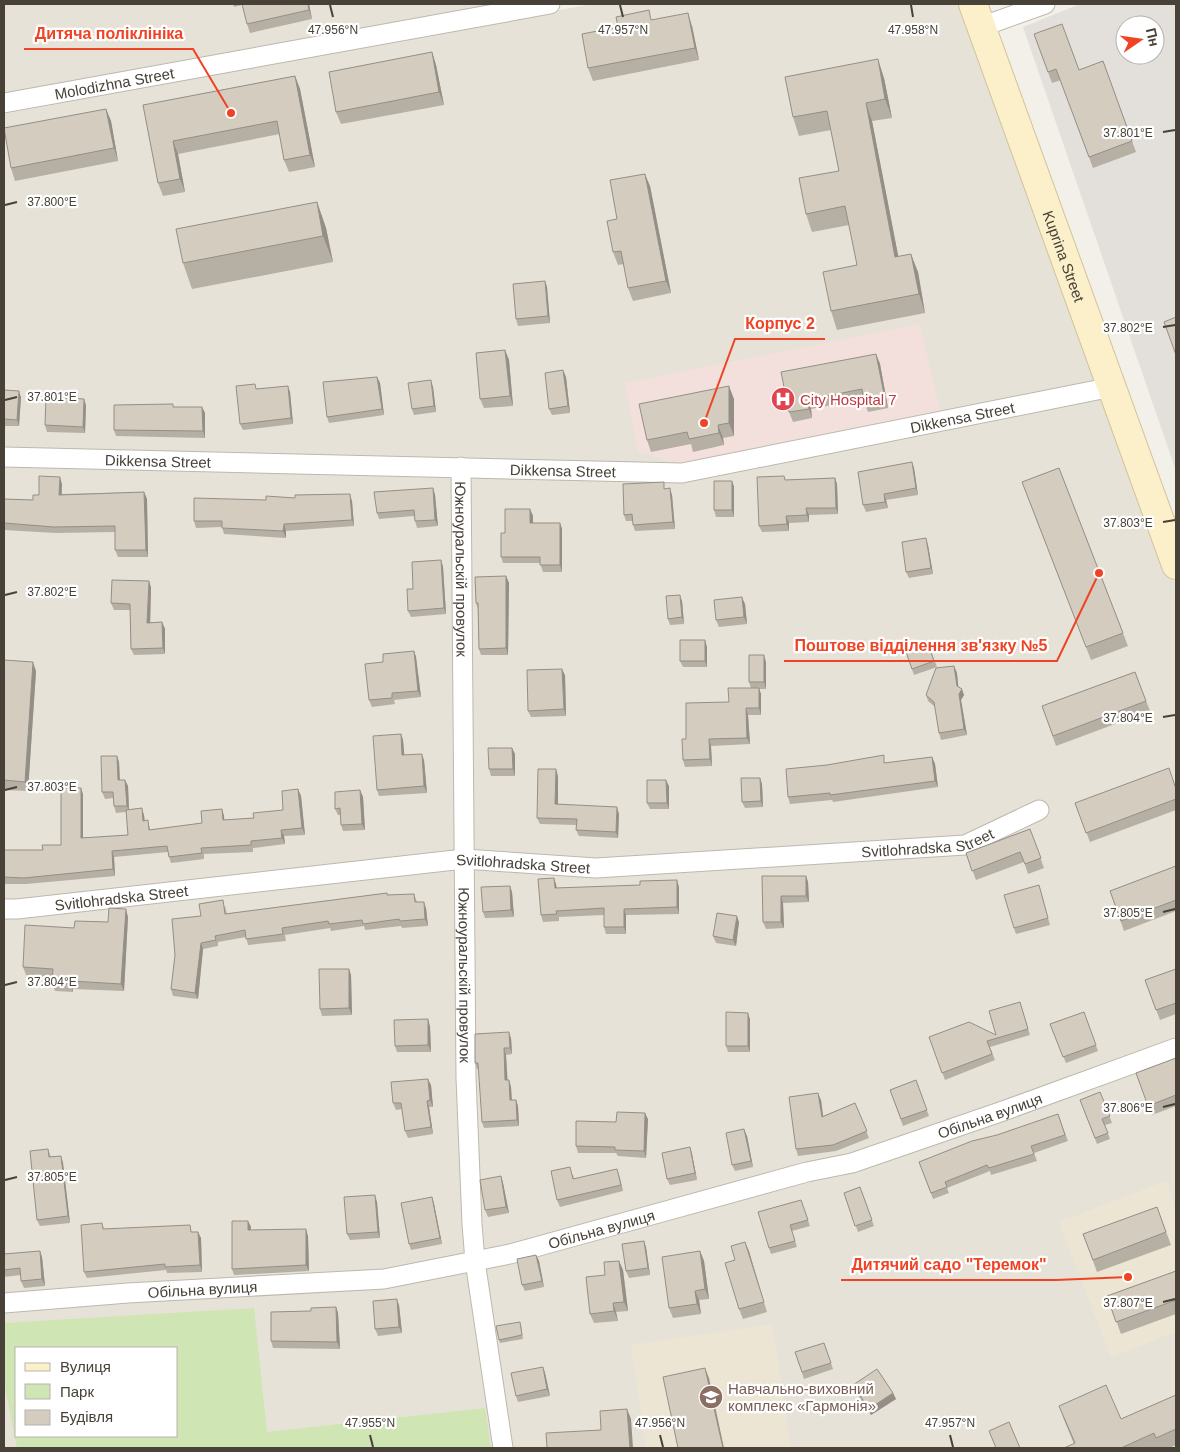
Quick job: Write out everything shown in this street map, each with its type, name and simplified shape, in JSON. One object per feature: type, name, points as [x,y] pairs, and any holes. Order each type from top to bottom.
[{"type":"main road","name":"Kuprina Street","points":[[977,15],[1176,564]]},
{"type":"street","name":"Molodizhna Street","points":[[4,104],[550,4]]},
{"type":"street","points":[[977,15],[1045,4]]},
{"type":"street","name":"Dikkensa Street","points":[[4,457],[682,473],[1112,387]]},
{"type":"street","name":"Южноуральскій провулок","points":[[461,467],[466,1078],[475,1261],[503,1448]]},
{"type":"street","name":"Svitlohradska Street","points":[[4,908],[17,909],[464,859],[596,868],[965,845],[1039,810]]},
{"type":"street","name":"Обільна вулиця","points":[[4,1303],[128,1293],[384,1279],[510,1254],[807,1172],[852,1163],[1003,1112],[1176,1048]]},
{"type":"shaded area","points":[[4,4],[527,4],[4,104]]},
{"type":"shaded area","points":[[592,4],[959,4],[1176,584],[1176,1448],[4,1448],[4,114]]},
{"type":"shaded area","points":[[1080,4],[1176,4],[1176,471],[1023,27]]},
{"type":"shaded area","name":"City Hospital 7","points":[[920,324],[941,415],[683,465],[638,452],[625,383]]},
{"type":"shaded area","points":[[1166,1181],[1176,1209],[1176,1332],[1111,1357],[1059,1222]]},
{"type":"shaded area","name":"Навчально-виховний комплекс «Гармонія»","points":[[772,1324],[791,1448],[646,1448],[631,1345]]},
{"type":"green space","points":[[254,1308],[267,1432],[485,1408],[491,1448],[17,1448],[4,1383],[4,1323]]},
{"type":"building","points":[[242,4],[308,4],[309,10],[247,24]]},
{"type":"building","points":[[649,10],[651,20],[688,13],[695,48],[588,68],[582,34],[618,27],[616,17]]},
{"type":"building","points":[[1062,24],[1079,70],[1103,61],[1132,141],[1089,157],[1056,69],[1048,72],[1034,34]]},
{"type":"building","points":[[432,52],[439,92],[336,112],[329,72]]},
{"type":"building","points":[[878,59],[885,99],[866,103],[895,257],[911,254],[919,294],[831,311],[823,272],[857,265],[845,206],[806,214],[799,178],[839,171],[827,111],[793,117],[785,77]]},
{"type":"building","points":[[295,76],[310,155],[284,160],[277,121],[173,141],[180,179],[158,183],[143,105]]},
{"type":"building","points":[[106,109],[114,148],[11,168],[4,128]]},
{"type":"building","points":[[645,174],[666,281],[628,288],[621,251],[613,252],[607,221],[617,219],[610,180]]},
{"type":"building","points":[[317,202],[323,236],[183,263],[176,229]]},
{"type":"building","points":[[545,281],[548,316],[516,319],[513,284]]},
{"type":"building","points":[[1176,317],[1176,355],[1164,322]]},
{"type":"building","points":[[505,350],[510,396],[480,399],[476,353]]},
{"type":"building","points":[[876,354],[885,399],[864,402],[862,389],[807,400],[809,409],[789,412],[781,372]]},
{"type":"building","points":[[563,370],[568,406],[549,409],[545,373]]},
{"type":"building","points":[[377,377],[382,409],[327,417],[323,382]]},
{"type":"building","points":[[431,380],[434,406],[412,409],[408,383]]},
{"type":"building","points":[[255,384],[256,389],[288,386],[291,418],[240,424],[236,386]]},
{"type":"building","points":[[729,386],[729,423],[718,425],[719,433],[689,439],[687,432],[647,440],[639,404]]},
{"type":"building","points":[[4,390],[19,391],[17,420],[4,419]]},
{"type":"building","points":[[46,397],[84,399],[83,427],[45,425]]},
{"type":"building","points":[[173,404],[173,407],[202,407],[203,431],[114,430],[114,405]]},
{"type":"building","points":[[912,462],[916,488],[884,494],[885,502],[863,505],[858,472]]},
{"type":"building","points":[[1059,468],[1123,633],[1086,647],[1022,482]]},
{"type":"building","points":[[39,476],[60,477],[59,495],[144,492],[146,550],[115,550],[115,526],[54,527],[4,523],[4,499],[33,500],[33,495],[39,495]]},
{"type":"building","points":[[784,476],[785,480],[835,478],[836,508],[806,508],[807,515],[786,516],[787,524],[759,526],[757,477]]},
{"type":"building","points":[[714,481],[732,481],[732,510],[714,510]]},
{"type":"building","points":[[664,482],[664,489],[670,488],[673,522],[633,525],[632,514],[624,515],[623,484]]},
{"type":"building","points":[[433,488],[435,520],[415,521],[414,510],[377,513],[374,492]]},
{"type":"building","points":[[350,494],[352,520],[284,524],[283,531],[222,528],[222,521],[194,521],[194,498],[266,500],[266,496],[295,498],[295,495]]},
{"type":"building","points":[[505,509],[530,509],[530,523],[560,523],[560,565],[540,565],[540,557],[501,557],[501,533],[505,533]]},
{"type":"building","points":[[926,538],[931,568],[906,572],[902,542]]},
{"type":"building","points":[[441,560],[444,608],[408,611],[407,589],[413,589],[412,562]]},
{"type":"building","points":[[506,576],[506,648],[479,649],[478,603],[476,603],[475,577]]},
{"type":"building","points":[[112,580],[149,581],[147,623],[162,622],[163,648],[131,649],[130,604],[111,603]]},
{"type":"building","points":[[680,595],[682,617],[668,619],[666,596]]},
{"type":"building","points":[[742,597],[744,617],[716,620],[714,600]]},
{"type":"building","points":[[680,640],[705,640],[705,661],[680,661]]},
{"type":"building","points":[[927,641],[934,661],[912,669],[905,649]]},
{"type":"building","points":[[414,651],[418,691],[392,693],[392,698],[369,700],[365,664],[383,662],[383,654]]},
{"type":"building","points":[[749,655],[764,655],[764,682],[749,682]]},
{"type":"building","points":[[4,660],[33,662],[25,782],[4,780]]},
{"type":"building","points":[[954,666],[957,686],[962,689],[959,694],[964,729],[939,733],[934,702],[926,695],[936,668]]},
{"type":"building","points":[[562,669],[564,709],[528,711],[527,670]]},
{"type":"building","points":[[1135,672],[1146,701],[1053,736],[1042,706]]},
{"type":"building","points":[[728,688],[759,688],[759,708],[746,708],[747,738],[709,739],[710,759],[683,760],[682,739],[686,739],[686,703],[729,702]]},
{"type":"building","points":[[401,734],[402,755],[422,754],[424,786],[377,790],[373,736]]},
{"type":"building","points":[[488,748],[512,748],[513,769],[489,769]]},
{"type":"building","points":[[884,755],[884,763],[932,757],[935,781],[830,795],[830,793],[788,797],[786,769],[827,765]]},
{"type":"building","points":[[101,756],[117,756],[118,780],[125,780],[127,806],[114,806],[113,792],[102,792]]},
{"type":"building","points":[[1169,768],[1176,789],[1176,799],[1086,833],[1075,803]]},
{"type":"building","points":[[538,769],[556,769],[555,804],[617,807],[616,832],[576,830],[577,819],[537,818]]},
{"type":"building","points":[[741,778],[760,778],[761,801],[742,802]]},
{"type":"building","points":[[647,780],[666,780],[667,803],[647,803]]},
{"type":"building","points":[[61,788],[81,788],[81,838],[128,835],[126,810],[142,808],[143,821],[148,820],[149,830],[202,823],[201,811],[222,809],[223,820],[254,818],[253,813],[283,810],[282,791],[298,789],[302,828],[281,830],[282,838],[251,841],[251,845],[201,848],[202,853],[169,857],[167,846],[112,851],[113,869],[24,878],[4,877],[4,850],[43,850],[42,845],[61,845]]},
{"type":"building","points":[[360,790],[362,824],[341,825],[340,808],[335,809],[335,792]]},
{"type":"building","points":[[1030,829],[1041,858],[1025,864],[1020,852],[972,871],[966,853]]},
{"type":"building","points":[[1176,866],[1176,900],[1121,921],[1110,891]]},
{"type":"building","points":[[762,876],[806,876],[806,896],[781,896],[781,922],[763,922]]},
{"type":"building","points":[[554,878],[555,888],[640,885],[640,881],[677,880],[677,907],[624,909],[624,927],[604,927],[604,908],[556,911],[557,914],[541,915],[538,879]]},
{"type":"building","points":[[1039,885],[1048,918],[1014,928],[1004,895]]},
{"type":"building","points":[[510,886],[511,910],[483,912],[481,887]]},
{"type":"building","points":[[387,893],[387,895],[414,894],[415,902],[424,902],[425,919],[400,921],[399,919],[363,924],[362,920],[329,924],[328,921],[282,928],[283,934],[246,939],[245,930],[215,936],[216,940],[201,943],[195,993],[171,989],[175,955],[172,919],[201,916],[199,904],[223,900],[225,914]]},
{"type":"building","points":[[109,908],[126,909],[121,984],[71,981],[70,984],[52,983],[53,969],[23,967],[25,925],[74,928],[75,921],[108,922]]},
{"type":"building","points":[[717,913],[737,916],[733,940],[713,936]]},
{"type":"building","points":[[319,969],[349,969],[349,1008],[320,1009]]},
{"type":"building","points":[[1176,969],[1176,1003],[1156,1010],[1145,980]]},
{"type":"building","points":[[1020,1002],[1028,1029],[987,1041],[992,1054],[942,1073],[929,1037],[969,1022],[996,1035],[989,1011]]},
{"type":"building","points":[[726,1012],[748,1013],[748,1046],[726,1046]]},
{"type":"building","points":[[1084,1012],[1096,1045],[1063,1057],[1050,1024]]},
{"type":"building","points":[[428,1019],[428,1045],[395,1046],[394,1020]]},
{"type":"building","points":[[509,1032],[510,1048],[504,1048],[505,1080],[509,1080],[510,1100],[516,1100],[517,1120],[482,1122],[478,1063],[475,1063],[475,1034]]},
{"type":"building","points":[[1176,1058],[1176,1095],[1148,1106],[1136,1073]]},
{"type":"building","points":[[428,1079],[430,1100],[427,1101],[431,1127],[405,1131],[401,1103],[393,1103],[391,1082]]},
{"type":"building","points":[[916,1080],[927,1110],[901,1119],[890,1090]]},
{"type":"building","points":[[1100,1092],[1110,1116],[1102,1119],[1108,1133],[1095,1138],[1080,1100]]},
{"type":"building","points":[[818,1093],[822,1117],[855,1103],[867,1131],[833,1145],[796,1149],[789,1097]]},
{"type":"building","points":[[617,1112],[645,1113],[644,1151],[615,1150],[615,1147],[576,1146],[576,1121],[616,1122]]},
{"type":"building","points":[[1058,1114],[1065,1135],[1031,1146],[1034,1154],[989,1168],[987,1165],[945,1182],[947,1187],[931,1193],[919,1162],[972,1141],[997,1135]]},
{"type":"building","points":[[744,1129],[751,1161],[732,1165],[726,1133]]},
{"type":"building","points":[[690,1147],[695,1173],[667,1179],[662,1153]]},
{"type":"building","points":[[48,1149],[49,1157],[61,1156],[68,1216],[37,1220],[30,1151]]},
{"type":"building","points":[[570,1167],[573,1179],[617,1169],[621,1185],[557,1200],[551,1171]]},
{"type":"building","points":[[501,1176],[506,1207],[485,1210],[480,1180]]},
{"type":"building","points":[[860,1187],[872,1220],[855,1226],[844,1193]]},
{"type":"building","points":[[375,1195],[378,1232],[347,1234],[344,1197]]},
{"type":"building","points":[[432,1197],[440,1238],[409,1244],[401,1203]]},
{"type":"building","points":[[801,1200],[808,1220],[790,1225],[795,1241],[769,1248],[758,1212]]},
{"type":"building","points":[[1157,1207],[1166,1232],[1093,1260],[1083,1234]]},
{"type":"building","points":[[232,1221],[248,1221],[248,1230],[306,1229],[306,1265],[232,1269]]},
{"type":"building","points":[[102,1223],[103,1229],[190,1225],[191,1232],[198,1232],[200,1265],[165,1267],[165,1264],[84,1272],[81,1225]]},
{"type":"building","points":[[644,1241],[648,1268],[626,1271],[622,1244]]},
{"type":"building","points":[[745,1242],[764,1302],[739,1309],[725,1263],[735,1260],[731,1246]]},
{"type":"building","points":[[40,1251],[42,1279],[21,1281],[20,1268],[4,1270],[4,1254]]},
{"type":"building","points":[[700,1251],[705,1289],[695,1291],[697,1304],[669,1308],[662,1257]]},
{"type":"building","points":[[536,1255],[542,1281],[522,1285],[517,1259]]},
{"type":"building","points":[[619,1261],[624,1302],[613,1303],[614,1311],[590,1314],[586,1277],[605,1275],[604,1262]]},
{"type":"building","points":[[1176,1271],[1176,1300],[1116,1322],[1107,1296]]},
{"type":"building","points":[[397,1299],[399,1327],[375,1329],[373,1301]]},
{"type":"building","points":[[336,1307],[337,1342],[271,1341],[271,1312],[311,1311],[311,1308]]},
{"type":"building","points":[[520,1322],[522,1335],[499,1340],[496,1326]]},
{"type":"building","points":[[824,1343],[831,1363],[802,1372],[795,1352]]},
{"type":"building","points":[[543,1367],[547,1389],[516,1396],[511,1373]]},
{"type":"building","points":[[705,1368],[723,1448],[678,1448],[663,1377]]},
{"type":"building","points":[[877,1369],[893,1393],[869,1409],[853,1385]]},
{"type":"building","points":[[1106,1385],[1121,1419],[1176,1395],[1176,1429],[1156,1438],[1154,1433],[1121,1448],[1064,1448],[1075,1443],[1059,1406]]},
{"type":"building","points":[[627,1409],[630,1448],[547,1448],[546,1433],[601,1430],[600,1411]]},
{"type":"building","points":[[1009,1422],[1020,1448],[996,1448],[989,1431]]},
{"type":"place","name":"Дитяча поліклініка","points":[[231,113]]},
{"type":"place","name":"City Hospital 7","points":[[783,399]]},
{"type":"place","name":"Корпус 2","points":[[704,423]]},
{"type":"place","name":"Поштове відділення зв'язку №5","points":[[1099,573]]},
{"type":"place","name":"Дитячий садо \"Теремок\"","points":[[1128,1277]]},
{"type":"place","name":"Навчально-виховний комплекс «Гармонія»","points":[[711,1397]]}]
